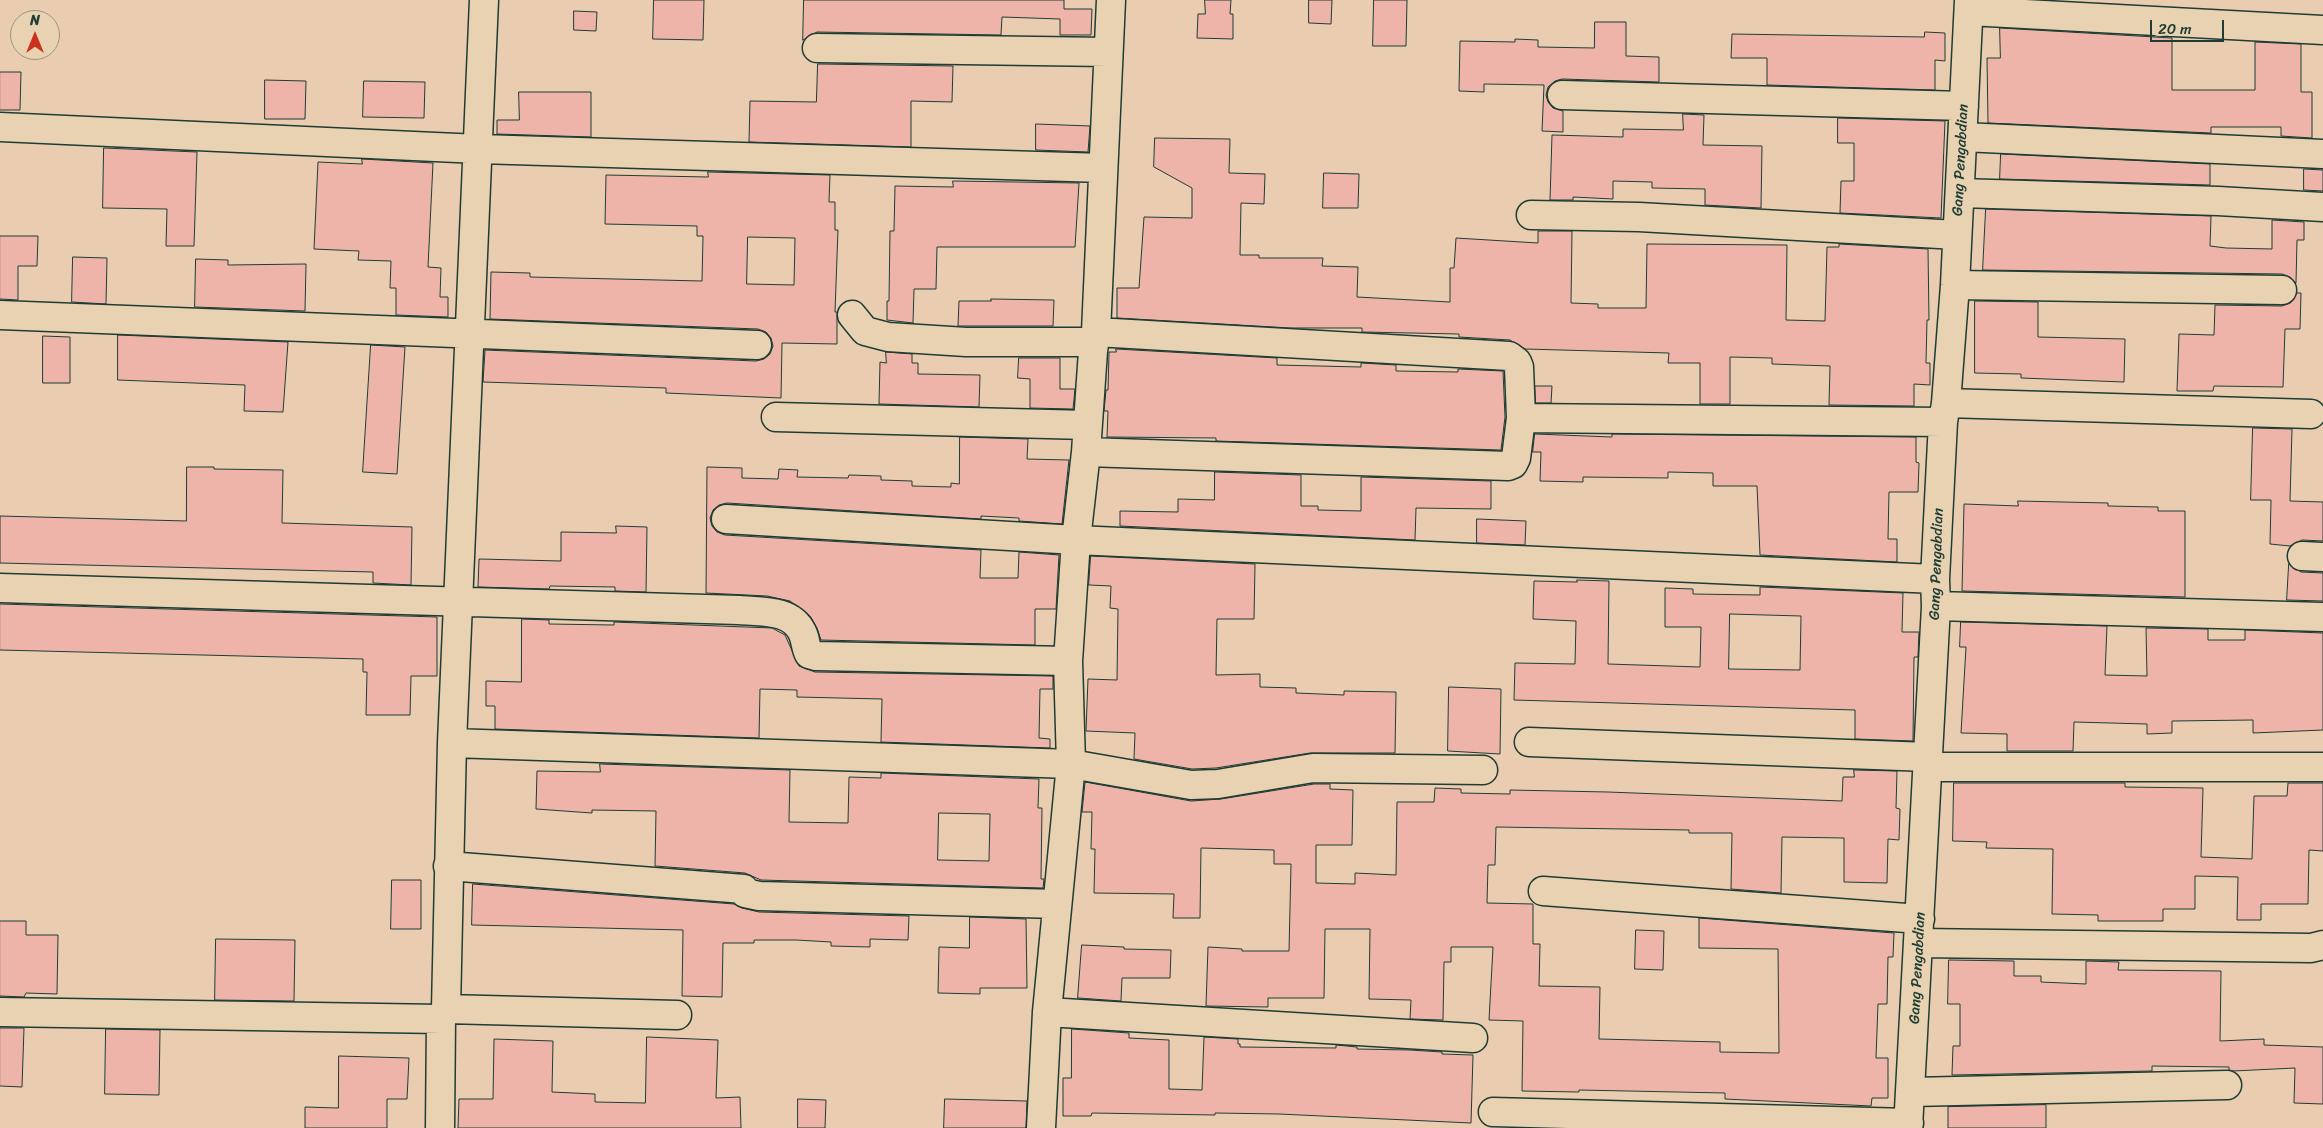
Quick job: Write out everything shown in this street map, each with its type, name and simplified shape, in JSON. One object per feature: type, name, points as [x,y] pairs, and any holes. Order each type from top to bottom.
[{"type":"street","points":[[440,1128],[452,743],[484,0]]},
{"type":"street","points":[[1052,1128],[1041,1128],[1047,1012],[1070,764],[1068,661],[1076,540],[1086,452],[1095,337],[1111,0]]},
{"type":"street","points":[[1969,5],[2323,30]]},
{"type":"street","name":"Gang Pengabdian","points":[[1909,1125],[1936,606],[1935,578],[1944,413],[1955,285],[1969,5]]},
{"type":"street","points":[[817,48],[1108,52]]},
{"type":"street","points":[[1562,95],[1964,106]]},
{"type":"street","points":[[0,127],[479,149],[1103,168]]},
{"type":"street","points":[[1963,137],[2323,154]]},
{"type":"street","points":[[1960,193],[2218,201],[2323,207]]},
{"type":"street","points":[[1531,215],[1639,217],[1957,235]]},
{"type":"street","points":[[1955,285],[2282,290]]},
{"type":"street","points":[[0,315],[469,335],[757,344]]},
{"type":"street","points":[[852,315],[864,332],[888,337],[985,342],[1095,337],[1509,356],[1517,362],[1519,367],[1521,418],[1516,458],[1513,464],[1508,466],[1086,452]]},
{"type":"street","points":[[1521,418],[1944,413],[2311,414]]},
{"type":"street","points":[[776,417],[1087,425]]},
{"type":"street","points":[[726,519],[1076,540],[1935,578]]},
{"type":"street","points":[[0,588],[739,610],[782,614],[792,618],[798,624],[809,654],[816,656],[1068,661]]},
{"type":"street","points":[[1936,606],[2323,617]]},
{"type":"street","points":[[1528,742],[1928,762],[2323,767]]},
{"type":"street","points":[[452,743],[1070,764],[1191,785],[1218,784],[1314,768],[1482,770]]},
{"type":"street","points":[[448,866],[744,889],[745,893],[759,896],[1057,904]]},
{"type":"street","points":[[1543,891],[1920,931],[2311,948],[2323,945]]},
{"type":"street","points":[[0,1012],[677,1015]]},
{"type":"street","points":[[1047,1012],[1473,1038]]},
{"type":"street","points":[[1911,1092],[2227,1085]]},
{"type":"street","points":[[1493,1112],[1909,1125]]},
{"type":"building","points":[[654,0],[704,0],[703,40],[653,39]]},
{"type":"building","points":[[804,0],[1064,0],[1064,9],[1092,9],[1091,35],[1060,35],[1060,19],[1002,17],[1001,35],[817,32],[803,40]]},
{"type":"building","points":[[1205,0],[1231,0],[1230,14],[1233,14],[1233,39],[1197,38],[1198,14],[1205,14]]},
{"type":"building","points":[[1309,0],[1332,0],[1331,24],[1309,23]]},
{"type":"building","points":[[1374,0],[1407,0],[1406,46],[1373,46]]},
{"type":"building","points":[[574,11],[597,12],[596,31],[574,30]]},
{"type":"building","points":[[1595,22],[1626,22],[1626,56],[1659,57],[1659,82],[1562,79],[1555,81],[1548,87],[1546,95],[1548,102],[1553,108],[1563,111],[1563,132],[1542,131],[1544,85],[1484,84],[1484,92],[1459,91],[1460,41],[1515,42],[1515,39],[1538,40],[1538,47],[1594,48]]},
{"type":"building","points":[[2000,28],[2172,38],[2172,90],[2255,90],[2255,42],[2301,44],[2301,92],[2312,92],[2312,138],[2281,136],[2281,127],[2211,127],[2211,133],[1988,123],[1987,58],[2000,58]]},
{"type":"building","points":[[1925,32],[1945,33],[1945,61],[1935,60],[1935,90],[1767,85],[1767,58],[1731,58],[1732,34],[1924,37]]},
{"type":"building","points":[[818,64],[953,66],[952,102],[911,101],[911,147],[749,142],[750,101],[816,102]]},
{"type":"building","points":[[0,72],[21,72],[20,110],[0,110]]},
{"type":"building","points":[[265,80],[306,81],[305,119],[265,119]]},
{"type":"building","points":[[364,81],[425,82],[424,118],[363,117]]},
{"type":"building","points":[[519,92],[591,92],[591,137],[497,134],[497,120],[519,120]]},
{"type":"building","points":[[1683,114],[1704,115],[1703,145],[1762,146],[1761,208],[1705,205],[1705,189],[1652,188],[1652,182],[1613,181],[1613,199],[1573,197],[1573,200],[1550,200],[1552,135],[1623,137],[1623,129],[1683,130]]},
{"type":"building","points":[[1838,118],[1945,121],[1941,218],[1840,213],[1841,181],[1854,181],[1854,143],[1838,143]]},
{"type":"building","points":[[1036,124],[1090,126],[1088,152],[1036,150]]},
{"type":"building","points":[[1155,138],[1230,139],[1229,173],[1265,174],[1264,204],[1241,203],[1240,255],[1259,255],[1259,258],[1323,258],[1322,266],[1358,267],[1357,297],[1450,302],[1450,268],[1454,268],[1456,238],[1538,243],[1538,231],[1572,231],[1571,303],[1598,304],[1598,308],[1646,308],[1647,244],[1787,245],[1786,320],[1825,321],[1827,247],[1839,247],[1839,244],[1928,249],[1929,320],[1927,320],[1926,363],[1930,363],[1930,385],[1914,384],[1914,406],[1829,405],[1830,366],[1772,364],[1772,358],[1730,357],[1730,404],[1700,404],[1700,363],[1668,363],[1669,353],[1525,349],[1510,340],[1459,337],[1459,334],[1362,332],[1362,328],[1290,328],[1117,318],[1117,288],[1139,288],[1144,217],[1192,218],[1192,188],[1154,167]]},
{"type":"building","points":[[104,148],[197,152],[194,246],[166,246],[167,209],[103,208]]},
{"type":"building","points":[[2001,154],[2210,164],[2210,185],[2000,179]]},
{"type":"building","points":[[362,159],[433,163],[428,267],[441,268],[440,297],[448,297],[448,317],[396,315],[396,288],[390,288],[391,261],[358,260],[359,251],[314,249],[318,162],[362,164]]},
{"type":"building","points":[[2304,169],[2323,170],[2323,191],[2304,190]]},
{"type":"building","points":[[708,172],[830,175],[829,202],[835,202],[835,230],[838,230],[835,312],[837,312],[837,344],[782,343],[781,398],[666,393],[666,388],[483,382],[485,350],[756,361],[764,359],[770,354],[773,346],[771,338],[766,332],[758,329],[490,319],[491,272],[530,273],[530,277],[702,281],[703,236],[697,236],[697,226],[605,224],[606,175],[708,177]],"holes":[[[748,237],[795,238],[794,285],[747,284]]]},
{"type":"building","points":[[1324,173],[1359,174],[1358,208],[1323,208]]},
{"type":"building","points":[[953,181],[1079,183],[1075,247],[937,247],[936,289],[914,289],[913,323],[887,320],[890,231],[894,231],[895,186],[953,187]]},
{"type":"building","points":[[1986,209],[2211,216],[2210,246],[2226,248],[2272,249],[2272,220],[2304,222],[2304,240],[2297,240],[2296,283],[2290,277],[2282,274],[1983,270]]},
{"type":"building","points":[[0,236],[38,236],[37,266],[18,266],[18,300],[0,299]]},
{"type":"building","points":[[73,257],[107,258],[106,304],[72,302]]},
{"type":"building","points":[[196,259],[228,260],[228,265],[306,264],[305,311],[195,307]]},
{"type":"building","points":[[2297,293],[2301,293],[2300,329],[2285,329],[2283,387],[2214,386],[2213,391],[2177,391],[2179,334],[2214,335],[2215,305],[2282,306],[2290,303]]},
{"type":"building","points":[[991,299],[1054,300],[1053,326],[958,326],[959,301],[991,301]]},
{"type":"building","points":[[1975,301],[2038,302],[2038,337],[2125,339],[2124,382],[2021,378],[2021,374],[1975,373]]},
{"type":"building","points":[[118,335],[288,342],[283,412],[244,411],[245,385],[118,380]]},
{"type":"building","points":[[43,336],[70,337],[70,383],[43,383]]},
{"type":"building","points":[[371,345],[405,347],[397,474],[363,472]]},
{"type":"building","points":[[1116,349],[1277,358],[1277,365],[1361,367],[1361,363],[1396,365],[1396,371],[1458,372],[1458,369],[1503,371],[1505,417],[1501,450],[1216,441],[1216,438],[1107,437],[1108,411],[1104,411],[1106,390],[1108,390],[1109,352],[1116,352]]},
{"type":"building","points":[[886,352],[912,354],[912,363],[918,363],[918,374],[980,375],[979,407],[879,404],[880,362],[886,363]]},
{"type":"building","points":[[1019,358],[1060,358],[1060,389],[1075,389],[1073,409],[1030,408],[1030,379],[1018,378]]},
{"type":"building","points":[[1535,386],[1552,386],[1551,403],[1536,403]]},
{"type":"building","points":[[2253,428],[2292,429],[2290,501],[2323,502],[2323,541],[2302,540],[2290,546],[2270,544],[2271,500],[2251,500]]},
{"type":"building","points":[[1535,434],[1612,437],[1612,434],[1916,437],[1916,462],[1919,463],[1918,492],[1889,492],[1888,539],[1897,539],[1897,562],[1760,555],[1757,486],[1713,486],[1713,473],[1668,472],[1668,478],[1583,477],[1583,482],[1540,481],[1541,452],[1533,452]]},
{"type":"building","points":[[960,437],[1028,439],[1027,459],[1069,460],[1062,524],[1019,521],[1019,518],[981,516],[981,519],[727,503],[719,505],[713,510],[710,518],[712,526],[717,532],[725,535],[981,550],[980,578],[1018,578],[1019,552],[1059,555],[1056,609],[1035,609],[1035,645],[821,640],[810,616],[790,601],[767,596],[706,593],[707,467],[742,468],[742,478],[778,479],[779,469],[798,470],[797,477],[848,478],[849,475],[881,476],[881,480],[912,481],[912,486],[951,487],[951,483],[959,484]]},
{"type":"building","points":[[187,467],[283,470],[282,523],[412,527],[411,585],[373,583],[373,572],[0,563],[0,516],[186,521]]},
{"type":"building","points":[[1215,472],[1301,475],[1301,506],[1318,506],[1318,510],[1361,511],[1361,477],[1491,481],[1491,509],[1416,508],[1415,540],[1120,526],[1120,511],[1178,512],[1178,499],[1214,500]]},
{"type":"building","points":[[2018,501],[2108,503],[2108,506],[2158,507],[2158,511],[2185,511],[2185,597],[1962,591],[1964,504],[2018,506]]},
{"type":"building","points":[[1477,519],[1526,521],[1525,545],[1477,543]]},
{"type":"building","points":[[616,526],[647,527],[646,592],[615,591],[615,587],[550,586],[549,589],[478,587],[479,559],[561,561],[561,532],[616,533]]},
{"type":"building","points":[[1091,556],[1255,564],[1254,619],[1217,619],[1216,675],[1260,674],[1260,687],[1296,688],[1296,693],[1344,695],[1344,691],[1396,692],[1395,753],[1310,753],[1216,768],[1192,769],[1134,759],[1135,733],[1086,731],[1088,679],[1117,680],[1118,609],[1110,608],[1111,586],[1089,585]]},
{"type":"building","points":[[2289,564],[2301,572],[2323,573],[2323,601],[2287,600]]},
{"type":"building","points":[[1577,580],[1609,581],[1608,664],[1700,667],[1701,627],[1665,627],[1665,588],[1693,589],[1693,594],[1760,595],[1760,587],[1903,593],[1902,632],[1919,632],[1918,657],[1914,657],[1913,741],[1855,739],[1855,710],[1514,700],[1515,663],[1575,664],[1576,621],[1533,619],[1534,581],[1577,582]],"holes":[[[1730,614],[1801,616],[1800,670],[1729,669]]]},
{"type":"building","points":[[0,604],[437,617],[437,676],[411,676],[410,715],[366,715],[367,672],[363,672],[363,659],[0,650]]},
{"type":"building","points":[[522,619],[549,620],[549,624],[614,625],[614,622],[772,628],[785,635],[799,666],[815,672],[1053,676],[1053,689],[1040,689],[1039,738],[1050,739],[1050,748],[881,742],[882,699],[797,697],[797,690],[760,689],[759,738],[495,729],[495,706],[486,706],[486,681],[521,682]]},
{"type":"building","points":[[1961,622],[2107,626],[2105,675],[2147,676],[2146,628],[2208,629],[2208,640],[2245,640],[2245,630],[2323,633],[2323,730],[2253,733],[2253,720],[2172,721],[2172,733],[2147,734],[2147,724],[2074,722],[2073,751],[2007,751],[2007,734],[1961,733],[1966,647],[1960,647]]},
{"type":"building","points":[[1449,687],[1501,689],[1500,754],[1448,751]]},
{"type":"building","points":[[600,764],[790,770],[789,822],[848,823],[849,777],[881,778],[881,773],[1039,779],[1038,808],[1042,808],[1041,879],[1044,879],[1043,888],[761,880],[745,873],[655,866],[656,811],[592,810],[592,813],[536,809],[537,771],[600,772]],"holes":[[[939,813],[990,814],[989,861],[938,860]]]},
{"type":"building","points":[[1854,770],[1897,771],[1896,808],[1900,809],[1899,840],[1888,839],[1887,883],[1844,882],[1844,838],[1782,837],[1781,893],[1731,889],[1732,833],[1689,833],[1689,830],[1496,827],[1495,865],[1488,865],[1487,903],[1533,904],[1533,944],[1540,944],[1539,986],[1600,987],[1599,1039],[1720,1042],[1720,1052],[1779,1053],[1778,949],[1699,948],[1699,918],[1894,933],[1893,957],[1888,957],[1887,1004],[1878,1004],[1876,1058],[1888,1058],[1888,1098],[1872,1098],[1871,1106],[1725,1099],[1725,1093],[1579,1090],[1579,1092],[1522,1091],[1523,1021],[1489,1020],[1493,947],[1451,947],[1451,962],[1444,962],[1443,1020],[1410,1019],[1411,1000],[1369,999],[1370,929],[1325,929],[1324,998],[1268,998],[1268,1007],[1206,1006],[1208,947],[1242,949],[1242,951],[1289,951],[1291,864],[1274,864],[1274,850],[1201,848],[1200,918],[1173,918],[1174,894],[1094,893],[1095,849],[1091,849],[1092,812],[1082,812],[1085,782],[1191,801],[1221,799],[1314,784],[1330,784],[1330,789],[1353,790],[1352,845],[1316,845],[1316,883],[1355,884],[1355,873],[1396,875],[1397,802],[1434,802],[1435,788],[1461,789],[1461,793],[1510,794],[1510,790],[1608,792],[1842,801],[1843,777],[1854,777]]},
{"type":"building","points":[[1954,783],[2125,783],[2125,787],[2203,788],[2201,857],[2252,859],[2254,796],[2287,796],[2288,783],[2323,783],[2323,851],[2309,850],[2308,904],[2261,904],[2261,920],[2237,920],[2238,877],[2195,876],[2195,909],[2163,909],[2163,921],[2098,921],[2098,915],[2052,914],[2053,849],[1986,848],[1987,842],[1953,841]]},
{"type":"building","points":[[392,880],[421,880],[421,929],[391,929]]},
{"type":"building","points":[[473,884],[734,904],[759,912],[909,916],[908,940],[870,939],[870,947],[831,946],[831,942],[796,940],[754,940],[754,943],[723,943],[722,997],[682,996],[683,930],[472,925]]},
{"type":"building","points":[[970,917],[1026,919],[1027,988],[980,988],[980,994],[938,993],[939,947],[969,948]]},
{"type":"building","points":[[0,921],[26,921],[26,935],[58,935],[57,994],[26,993],[24,997],[0,996]]},
{"type":"building","points":[[1636,930],[1664,931],[1663,970],[1635,969]]},
{"type":"building","points":[[216,939],[295,940],[294,1001],[215,1000]]},
{"type":"building","points":[[1082,945],[1124,947],[1124,949],[1171,950],[1170,978],[1122,978],[1121,1001],[1078,998]]},
{"type":"building","points":[[1949,960],[2014,961],[2014,976],[2041,976],[2041,982],[2086,984],[2086,961],[2119,962],[2118,970],[2221,971],[2220,1041],[2264,1039],[2264,1045],[2323,1047],[2323,1104],[2294,1103],[2295,1068],[2233,1071],[2229,1070],[2229,1067],[2152,1066],[2152,1071],[1952,1075],[1953,1046],[1960,1046],[1960,1004],[1948,1004]]},
{"type":"building","points":[[0,1028],[24,1028],[22,1087],[0,1086]]},
{"type":"building","points":[[106,1029],[160,1030],[159,1095],[105,1094]]},
{"type":"building","points":[[1072,1029],[1129,1033],[1129,1038],[1169,1040],[1169,1089],[1202,1090],[1204,1037],[1238,1039],[1240,1047],[1336,1048],[1336,1045],[1357,1047],[1357,1049],[1410,1050],[1473,1055],[1471,1123],[1279,1114],[1092,1113],[1091,1116],[1063,1116],[1063,1078],[1071,1078]]},
{"type":"building","points":[[647,1037],[718,1040],[716,1098],[740,1097],[741,1128],[458,1128],[459,1099],[493,1099],[494,1039],[553,1041],[552,1092],[595,1094],[595,1102],[645,1103]]},
{"type":"building","points":[[339,1056],[409,1058],[407,1099],[387,1099],[387,1128],[305,1128],[305,1107],[338,1108]]},
{"type":"building","points":[[798,1099],[826,1100],[825,1128],[798,1128]]},
{"type":"building","points":[[945,1099],[1027,1101],[1026,1128],[944,1128]]},
{"type":"building","points":[[2046,1105],[2046,1128],[1948,1128],[1948,1107]]}]
